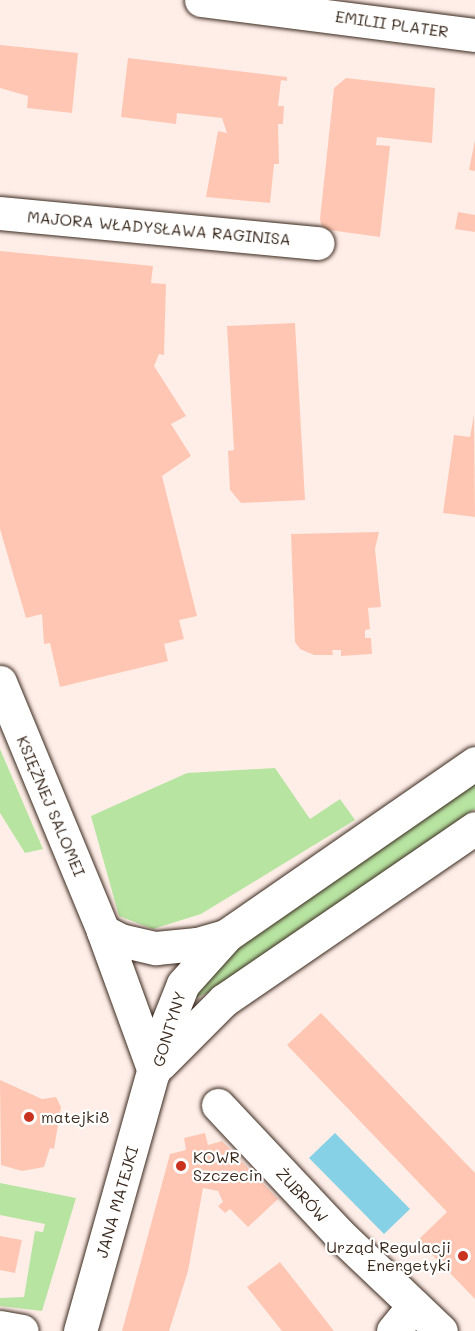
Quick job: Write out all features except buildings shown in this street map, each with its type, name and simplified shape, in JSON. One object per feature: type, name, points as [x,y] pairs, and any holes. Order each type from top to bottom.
[{"type":"street","name":"EMILII PLATER","points":[[201,0],[475,35]]},
{"type":"street","name":"MAJORA WŁADYSŁAWA RAGINISA","points":[[0,213],[318,243]]},
{"type":"street","name":"KSIĘŻNEJ SALOMEI","points":[[0,682],[103,931],[155,1073]]},
{"type":"street","name":"GONTYNY","points":[[155,1073],[183,984],[227,935],[475,763]]},
{"type":"street","name":"GONTYNY","points":[[155,1073],[184,1036],[224,1000],[475,828]]},
{"type":"street","points":[[103,931],[120,940],[156,948],[197,944],[227,935]]},
{"type":"street","name":"JANA MATEJKI","points":[[80,1331],[155,1073]]},
{"type":"street","name":"ŻUBRÓW","points":[[218,1105],[338,1233],[441,1331]]},
{"type":"street","points":[[393,1331],[414,1305]]},
{"type":"street","points":[[0,1327],[22,1331]]},
{"type":"green space","points":[[0,749],[43,849],[25,853],[0,813]]},
{"type":"green space","points":[[275,768],[310,819],[340,799],[355,820],[201,914],[153,929],[119,916],[91,816],[187,773]]},
{"type":"green space","points":[[475,782],[475,809],[215,990],[195,998],[196,990],[230,952]]},
{"type":"green space","points":[[0,1183],[76,1198],[42,1311],[0,1306],[0,1298],[24,1297],[35,1231],[43,1232],[45,1224],[0,1215]]},
{"type":"water","points":[[335,1133],[410,1209],[384,1234],[309,1158]]},
{"type":"place","name":"matejki8","points":[[29,1117]]},
{"type":"place","name":"KOWR Szczecin","points":[[181,1166]]},
{"type":"place","name":"Urząd Regulacji Energetyki","points":[[463,1256]]}]
